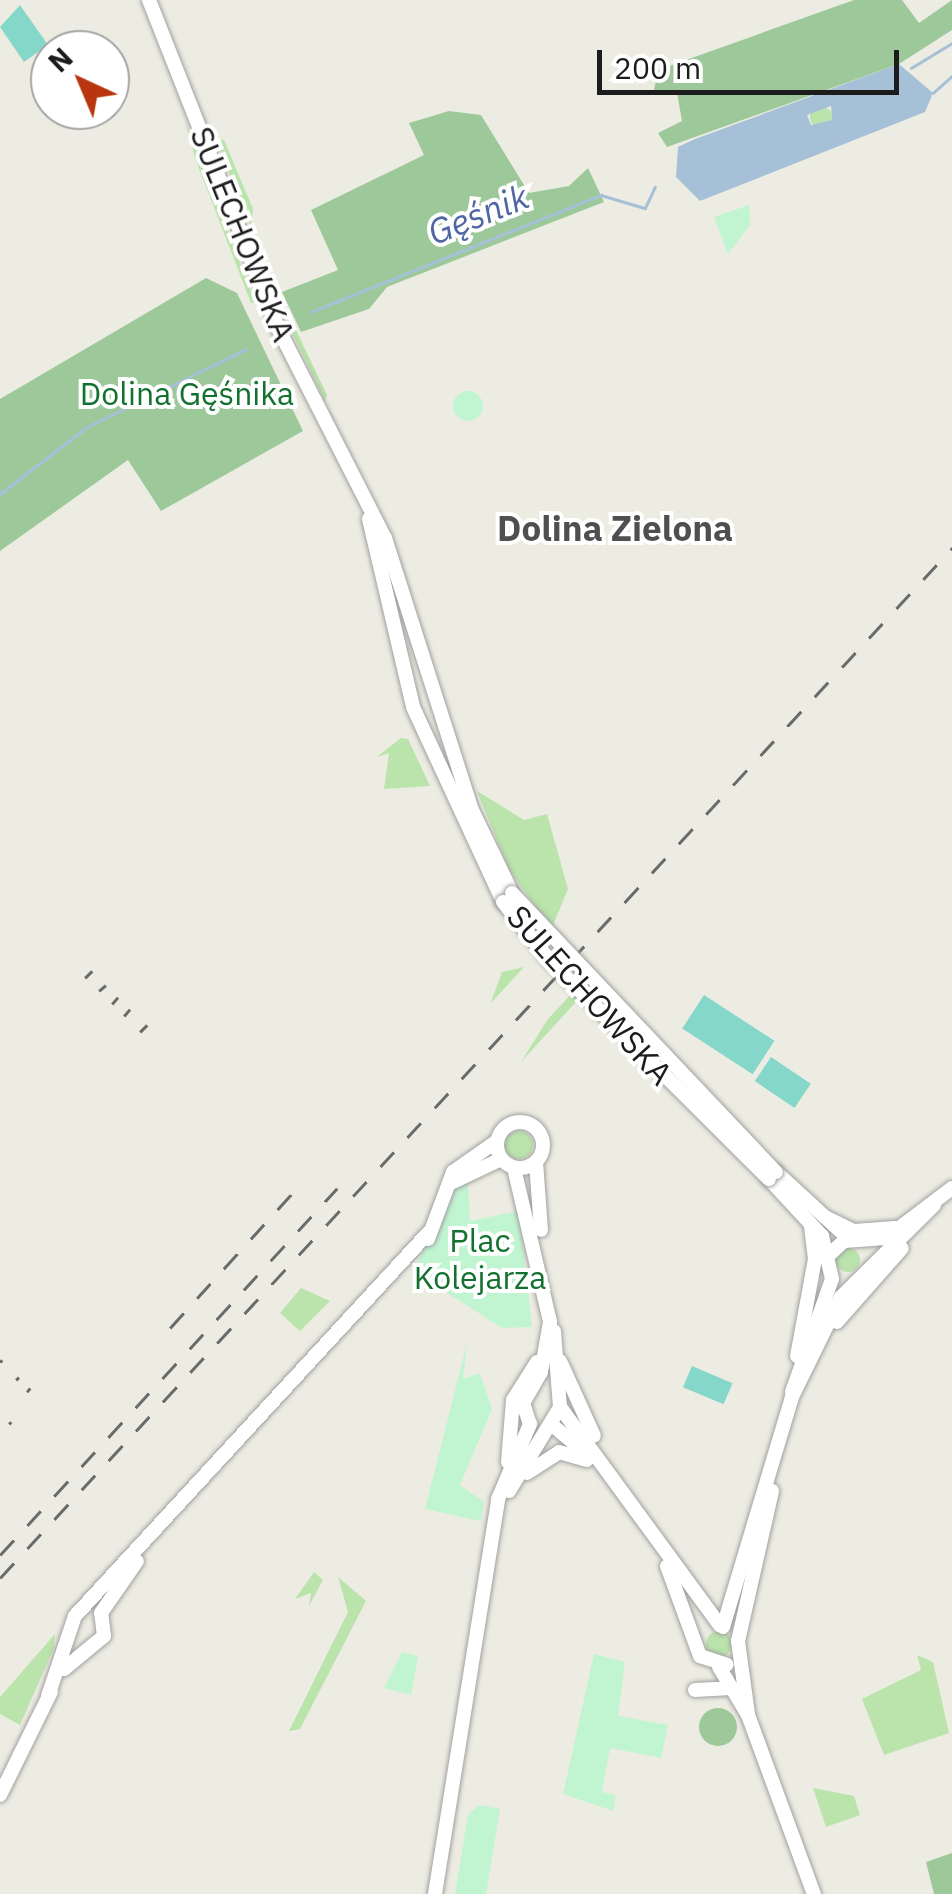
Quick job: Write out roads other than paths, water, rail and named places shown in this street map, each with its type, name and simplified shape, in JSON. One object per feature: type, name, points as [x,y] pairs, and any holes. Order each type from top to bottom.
[{"type":"street","name":"SULECHOWSKA","points":[[149,0],[274,320],[369,519],[414,707],[508,897],[550,961],[813,1217],[855,1242]]},
{"type":"street","name":"SULECHOWSKA","points":[[369,519],[385,538],[472,810],[508,897]]},
{"type":"street","points":[[0,1795],[84,1610],[430,1231],[460,1162],[497,1141],[510,1124],[534,1126],[543,1142],[536,1162],[540,1250],[558,1401],[551,1424],[507,1485]]},
{"type":"street","points":[[497,1141],[540,1250]]},
{"type":"street","points":[[449,1186],[473,1165],[536,1162]]},
{"type":"street","points":[[792,1397],[854,1280],[952,1188]]},
{"type":"street","name":"SULECHOWSKA","points":[[813,1217],[829,1261]]},
{"type":"street","points":[[814,1894],[748,1715],[738,1647],[792,1397],[815,1259],[813,1217],[854,1231],[904,1233]]},
{"type":"street","points":[[829,1261],[855,1242],[904,1233]]},
{"type":"street","points":[[822,1336],[904,1233]]},
{"type":"street","points":[[855,1242],[868,1266]]},
{"type":"street","points":[[796,1362],[828,1292],[829,1261]]},
{"type":"street","points":[[829,1261],[854,1280]]},
{"type":"street","points":[[435,1894],[498,1514],[530,1424],[522,1408],[550,1330]]},
{"type":"street","points":[[550,1330],[565,1389],[635,1511],[665,1558],[738,1647]]},
{"type":"street","points":[[507,1485],[513,1400],[550,1330]]},
{"type":"street","points":[[530,1393],[558,1401],[612,1472]]},
{"type":"street","points":[[530,1424],[551,1424],[596,1465],[635,1511]]},
{"type":"street","points":[[507,1485],[559,1452],[596,1465]]},
{"type":"street","points":[[698,1644],[721,1627],[773,1476]]},
{"type":"street","points":[[48,1696],[86,1644],[104,1636],[101,1613],[160,1527]]},
{"type":"street","points":[[665,1558],[704,1662],[719,1667],[748,1715]]},
{"type":"street","points":[[84,1610],[101,1613]]},
{"type":"street","points":[[72,1630],[86,1644]]},
{"type":"street","points":[[719,1667],[738,1647]]},
{"type":"street","points":[[695,1690],[731,1688]]},
{"type":"waterway","points":[[911,68],[952,43]]},
{"type":"waterway","points":[[933,93],[952,76]]},
{"type":"waterway","name":"Gęśnik","points":[[311,312],[601,195],[645,208],[655,187]]},
{"type":"waterway","name":"Gęśnik","points":[[0,494],[87,427],[246,349]]},
{"type":"railway","points":[[0,1578],[952,548]]},
{"type":"railway","points":[[85,978],[92,971]]},
{"type":"railway","points":[[99,991],[106,985]]},
{"type":"railway","points":[[112,1004],[118,997]]},
{"type":"railway","points":[[124,1016],[130,1009]]},
{"type":"railway","points":[[140,1032],[147,1025]]},
{"type":"railway","points":[[170,1328],[298,1187]]},
{"type":"railway","points":[[0,1555],[337,1189]]},
{"type":"railway","points":[[16,1380],[19,1377]]},
{"type":"railway","points":[[27,1392],[30,1388]]},
{"type":"district","name":"Dolina Zielona","points":[[615,528]]},
{"type":"park label","name":"Dolina Gęśnika","points":[[187,393]]},
{"type":"park label","name":"Plac Kolejarza","points":[[480,1260]]}]
